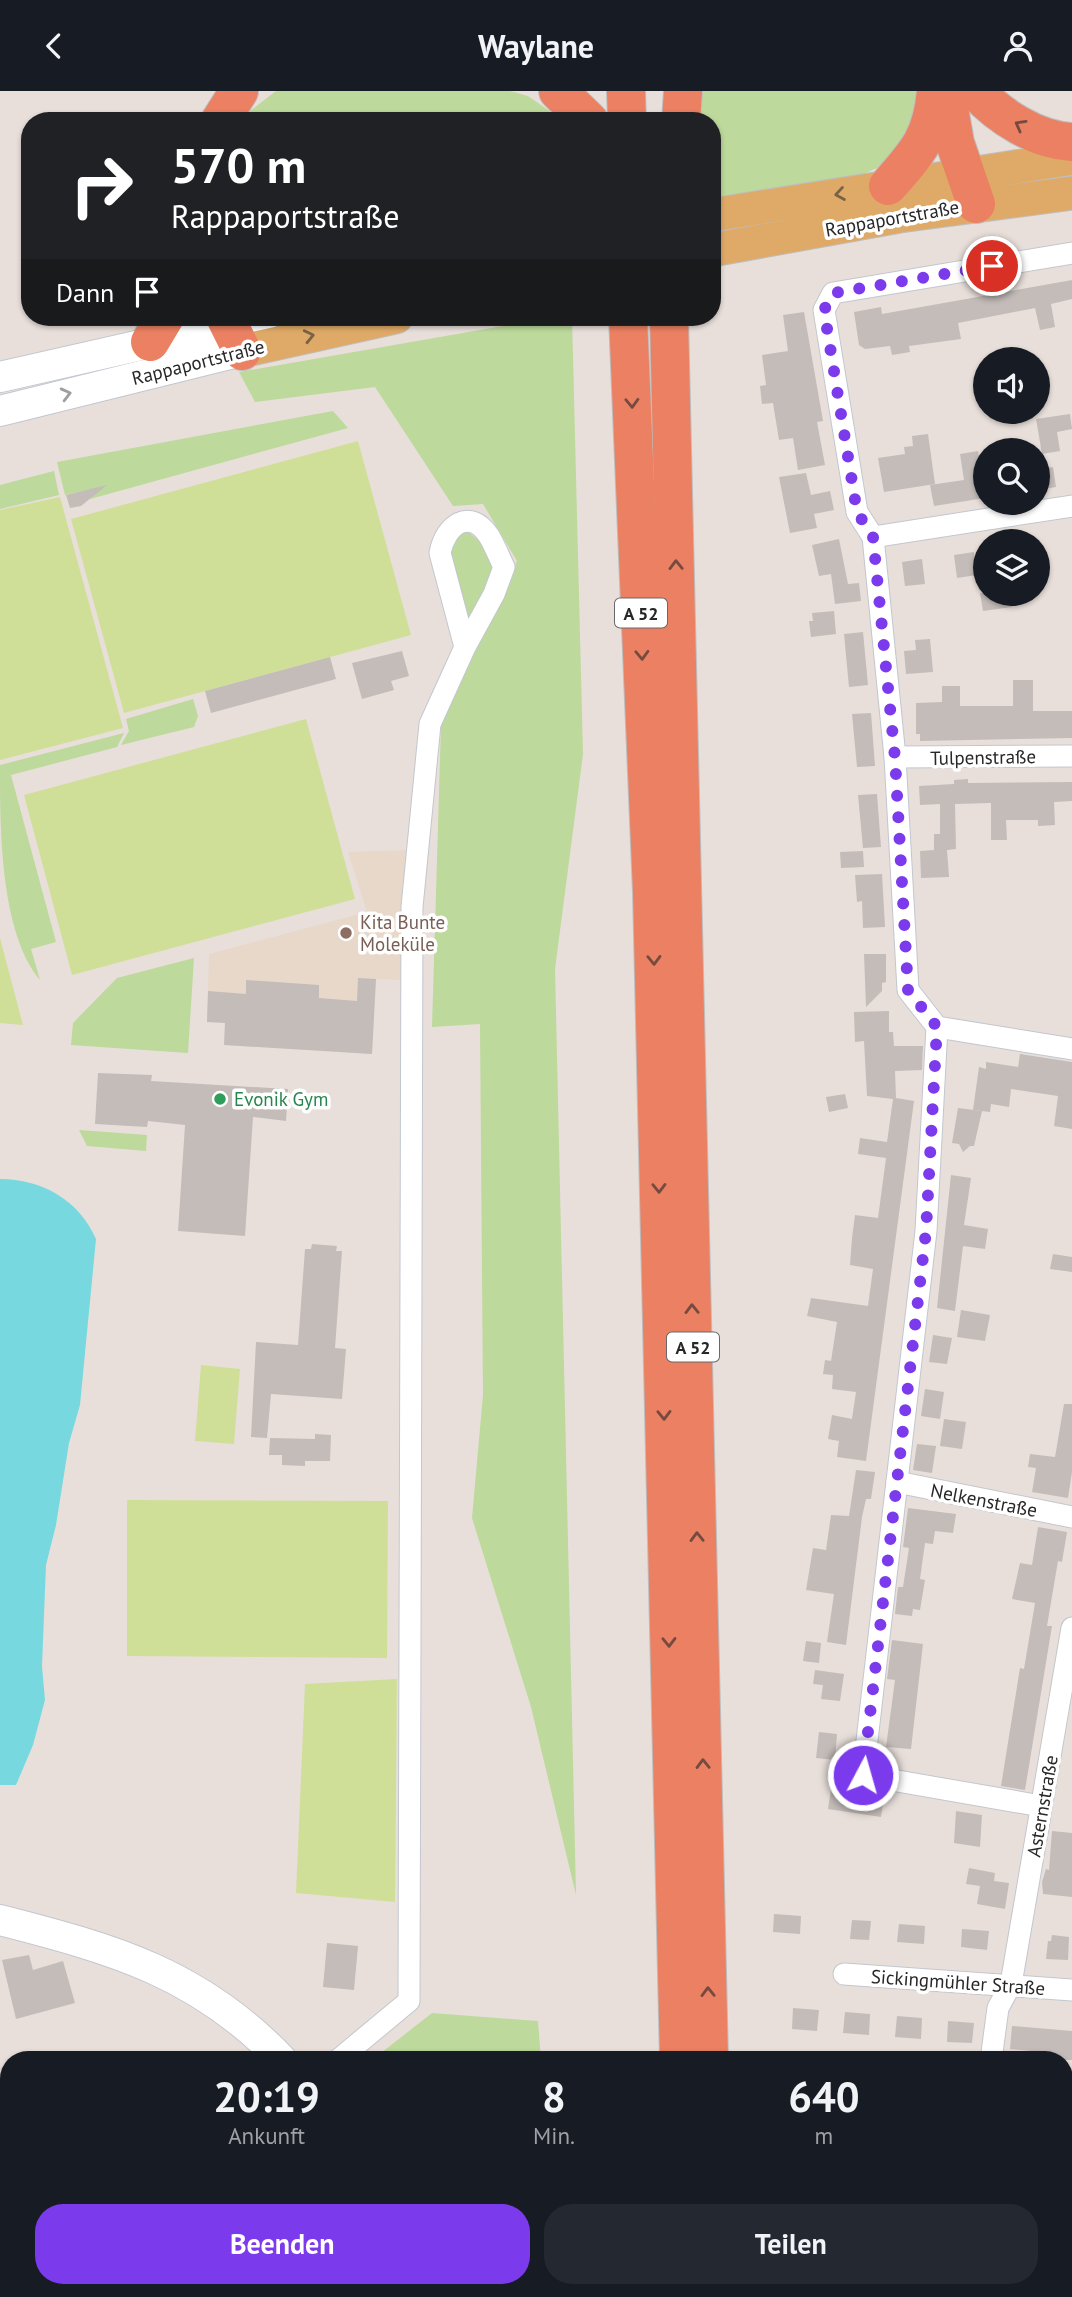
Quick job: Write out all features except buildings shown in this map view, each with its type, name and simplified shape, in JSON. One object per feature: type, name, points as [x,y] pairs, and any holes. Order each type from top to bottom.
[{"type":"highway","points":[[207,112],[219,91]]},
{"type":"highway","points":[[226,112],[239,91]]},
{"type":"highway","points":[[558,91],[580,112]]},
{"type":"highway","points":[[626,91],[627,112]]},
{"type":"highway","points":[[664,91],[664,112]]},
{"type":"highway","points":[[681,112],[682,91]]},
{"type":"highway","points":[[888,186],[921,148],[929,134],[936,91]]},
{"type":"highway","points":[[946,91],[973,183]]},
{"type":"highway","points":[[964,91],[973,183]]},
{"type":"highway","points":[[976,91],[1000,114],[1031,131],[1072,142]]},
{"type":"highway","name":"A 52","points":[[628,326],[652,892],[679,2051]]},
{"type":"highway","name":"A 52","points":[[669,326],[709,2051]]},
{"type":"main road","name":"Rappaportstraße","points":[[721,248],[1072,158]]},
{"type":"main road","name":"Rappaportstraße","points":[[721,214],[888,186],[973,183],[1072,193]]},
{"type":"main road","name":"Rappaportstraße","points":[[0,377],[157,329],[220,326]]},
{"type":"main road","name":"Rappaportstraße","points":[[0,411],[238,326]]},
{"type":"main road","points":[[0,1920],[108,1950],[160,1970],[225,2008],[257,2033],[274,2051]]},
{"type":"street","points":[[1041,1805],[863,1775],[926,1231],[937,1027],[908,990],[895,758],[873,537],[857,512],[824,310],[833,293],[1072,253]]},
{"type":"street","points":[[873,537],[1072,506]]},
{"type":"street","points":[[349,2051],[409,2001],[412,907],[430,724],[465,647],[494,594],[504,567],[488,534],[474,524],[460,521],[449,527],[442,538],[440,552],[465,647]]},
{"type":"street","name":"Tulpenstraße","points":[[895,758],[1072,756]]},
{"type":"street","points":[[937,1027],[1072,1049]]},
{"type":"street","name":"Nelkenstraße","points":[[897,1482],[1072,1517]]},
{"type":"street","name":"Asternstraße","points":[[992,2051],[999,2008],[1011,1985],[1041,1805],[1062,1749],[1072,1629]]},
{"type":"street","name":"Sickingmühler Straße","points":[[844,1974],[1072,1990]]},
{"type":"shaded area","name":"Kita Bunte Moleküle","points":[[409,850],[402,980],[376,979],[372,1054],[224,1045],[225,1023],[207,1022],[209,954],[367,912],[348,852]]},
{"type":"green space","points":[[276,91],[510,91],[528,96],[551,112],[249,112]]},
{"type":"green space","points":[[701,91],[924,91],[910,137],[894,158],[878,168],[833,183],[721,202],[721,112],[701,112]]},
{"type":"green space","points":[[502,326],[572,326],[583,754],[555,969],[576,1895],[531,1707],[472,1518],[483,1395],[480,1024],[432,1027],[441,726],[517,561],[483,504],[453,506],[375,387],[255,402],[239,372]]},
{"type":"green space","points":[[333,411],[348,428],[90,499],[87,490],[65,495],[57,462]]},
{"type":"green space","points":[[358,441],[411,635],[124,713],[71,519]]},
{"type":"green space","points":[[54,471],[59,495],[0,509],[0,485]]},
{"type":"green space","points":[[60,497],[123,728],[0,760],[0,510]]},
{"type":"green space","points":[[467,531],[483,544],[495,572],[467,628],[448,556],[457,535]]},
{"type":"green space","points":[[193,699],[198,716],[194,727],[121,745],[129,731],[126,719]]},
{"type":"green space","points":[[306,719],[355,899],[72,975],[24,795]]},
{"type":"green space","points":[[124,733],[117,747],[11,775],[56,942],[31,949],[40,980],[27,960],[10,907],[2,848],[0,765]]},
{"type":"green space","points":[[0,938],[23,1025],[0,1023]]},
{"type":"green space","points":[[194,958],[188,1053],[71,1045],[73,1023],[117,978]]},
{"type":"green space","points":[[79,1130],[147,1135],[146,1151],[87,1146]]},
{"type":"green space","points":[[201,1365],[240,1369],[234,1444],[195,1441]]},
{"type":"green space","points":[[127,1500],[388,1501],[387,1658],[127,1656]]},
{"type":"green space","points":[[397,1679],[395,1902],[296,1893],[305,1684]]},
{"type":"green space","points":[[432,2013],[538,2021],[540,2051],[383,2051]]},
{"type":"water","points":[[0,1179],[30,1183],[57,1194],[80,1213],[96,1239],[80,1405],[69,1443],[56,1525],[46,1565],[42,1666],[45,1700],[33,1745],[16,1785],[0,1785]]},
{"type":"place","name":"Kita Bunte Moleküle","points":[[346,933]]},
{"type":"place","name":"Evonik Gym","points":[[220,1099]]},
{"type":"route","points":[[863,1775],[926,1231],[937,1027],[908,990],[895,758],[873,537],[857,512],[824,310],[833,293],[992,266]]}]
